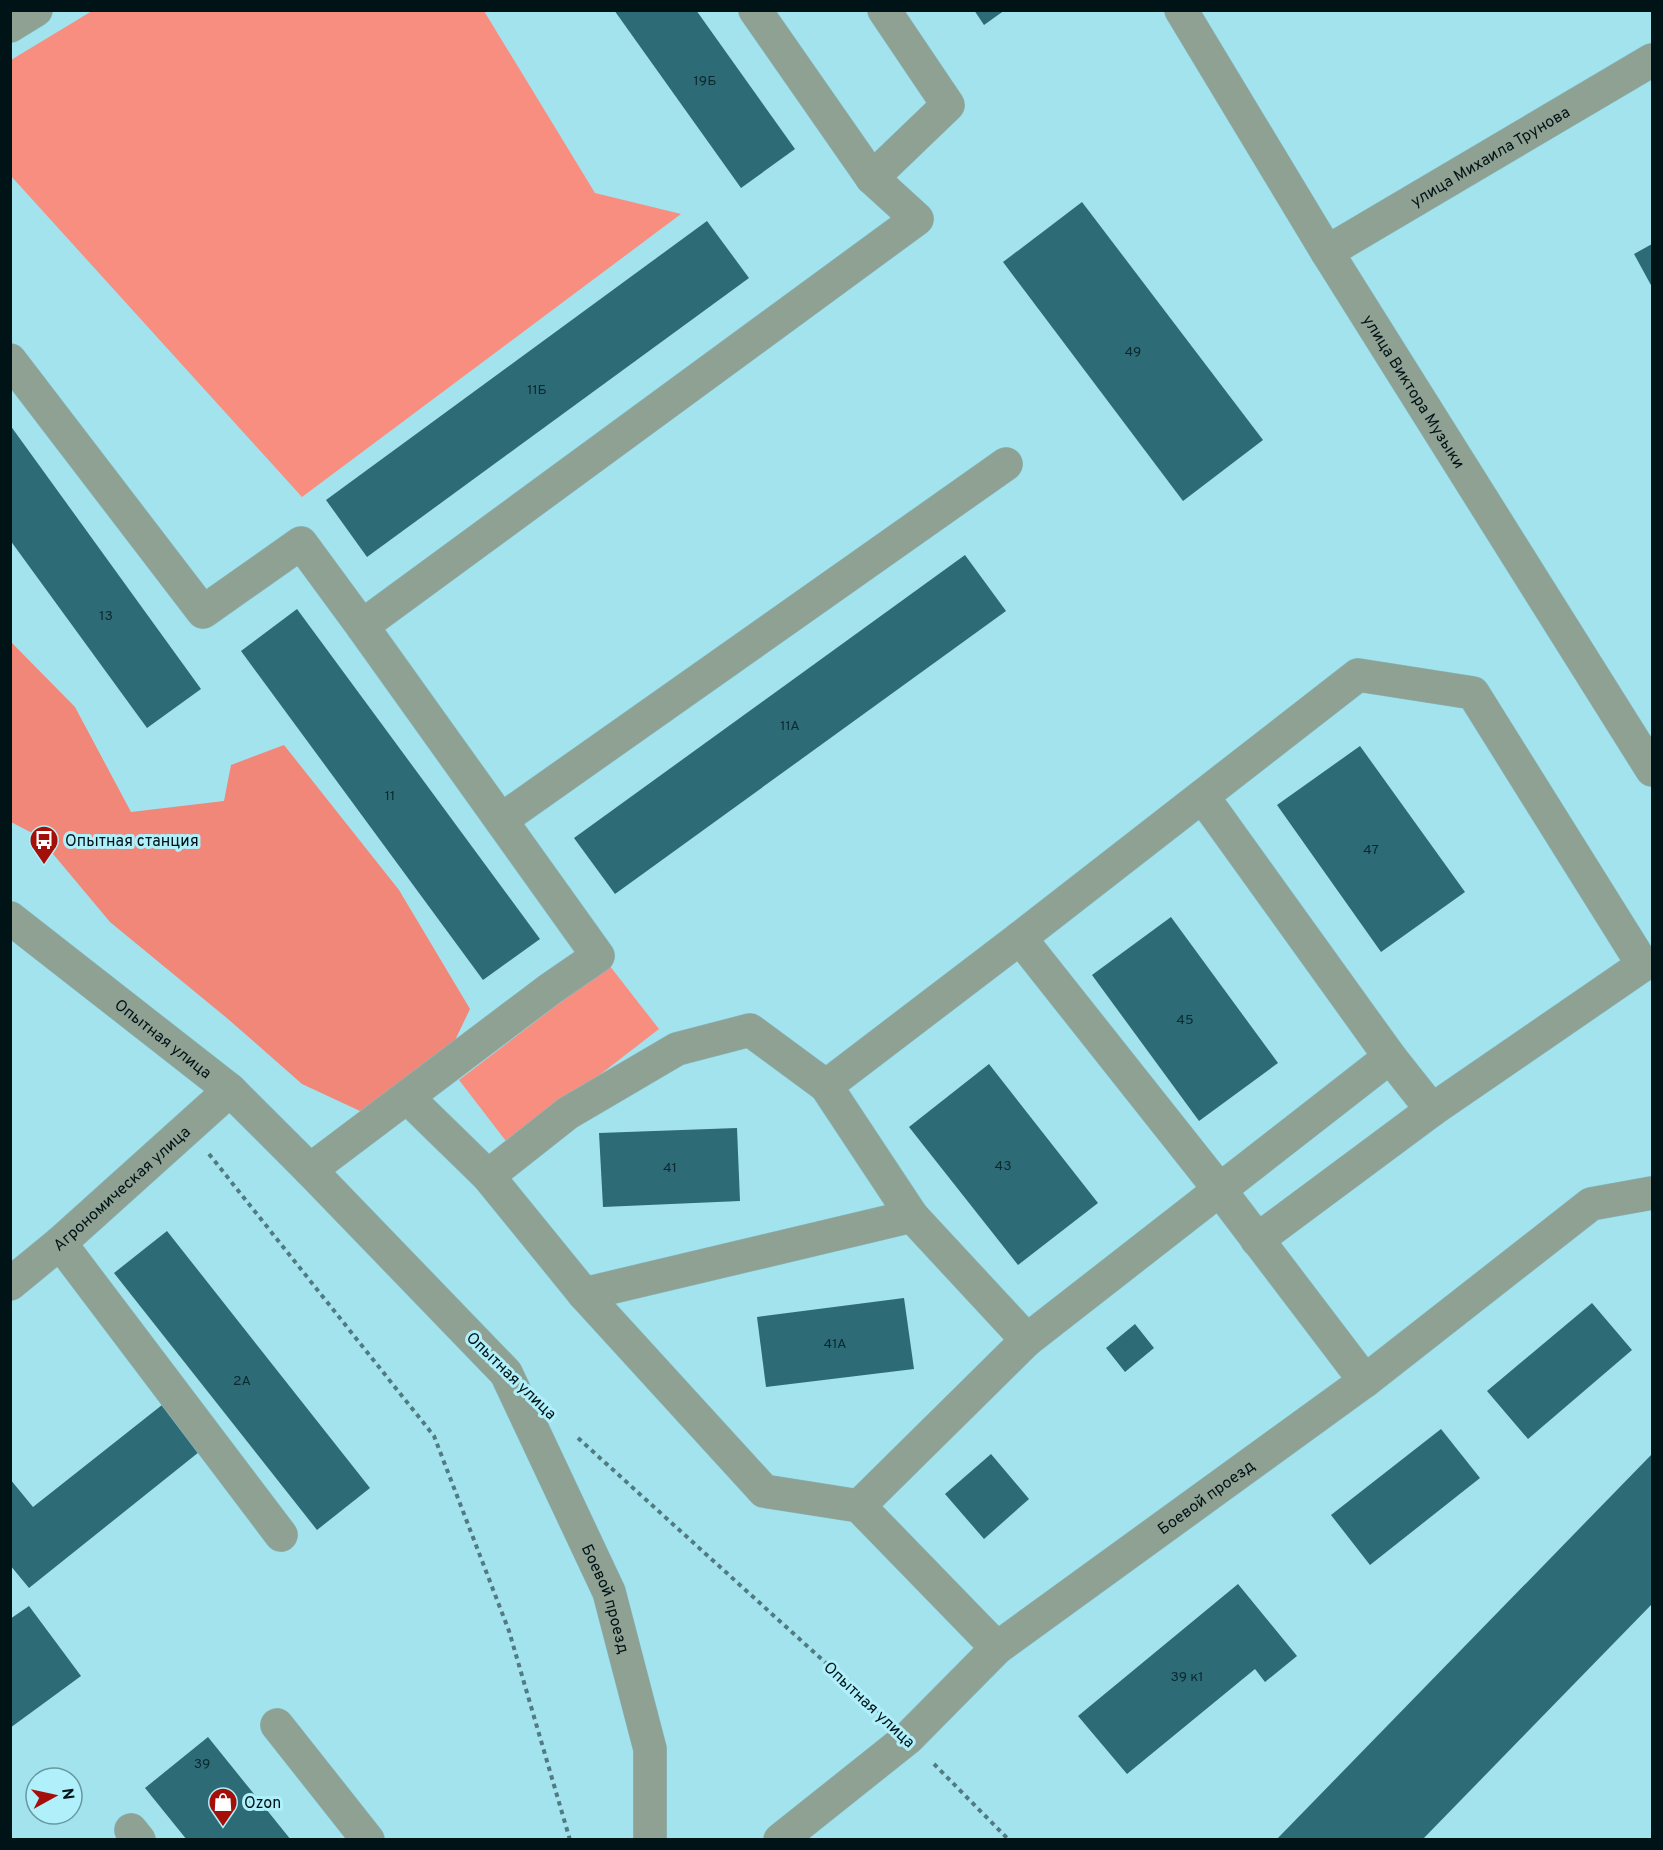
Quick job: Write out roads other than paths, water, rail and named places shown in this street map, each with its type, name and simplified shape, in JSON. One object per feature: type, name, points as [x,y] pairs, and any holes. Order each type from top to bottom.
[{"type":"street","points":[[10,26],[36,10]]},
{"type":"street","points":[[362,627],[917,219],[872,178],[755,10]]},
{"type":"street","points":[[872,178],[948,105],[884,10]]},
{"type":"street","name":"улица Виктора Музыки","points":[[1181,10],[1327,252],[1653,770]]},
{"type":"street","name":"улица Михаила Трунова","points":[[1327,252],[1653,60]]},
{"type":"street","points":[[10,360],[203,612],[301,543],[598,956],[550,989],[310,1170]]},
{"type":"street","points":[[501,820],[1006,464]]},
{"type":"street","points":[[826,1086],[1358,675],[1473,693],[1643,965],[1432,1110],[1257,1240]]},
{"type":"street","points":[[1203,797],[1390,1057],[1432,1110]]},
{"type":"street","name":"Опытная улица","points":[[10,918],[230,1090],[506,1373]]},
{"type":"street","points":[[1020,938],[1219,1189],[1365,1381]]},
{"type":"street","points":[[488,1176],[568,1113],[677,1049],[750,1030],[826,1086],[912,1216],[1027,1340]]},
{"type":"street","points":[[859,1506],[1027,1340],[1390,1057]]},
{"type":"street","name":"Агрономическая улица","points":[[10,1284],[60,1243],[230,1090]]},
{"type":"street","points":[[407,1097],[488,1176],[584,1294],[764,1491],[859,1506],[997,1648]]},
{"type":"street","name":"Боевой проезд","points":[[780,1839],[908,1738],[997,1648],[1365,1381],[1591,1204],[1653,1192]]},
{"type":"street","points":[[584,1294],[912,1216]]},
{"type":"street","points":[[60,1243],[281,1535]]},
{"type":"street","name":"Боевой проезд","points":[[506,1373],[609,1592],[650,1749],[650,1839]]},
{"type":"street","points":[[277,1725],[368,1839]]},
{"type":"place","name":"Опытная станция","points":[[44,866]]},
{"type":"place","name":"Ozon","points":[[223,1828]]}]
